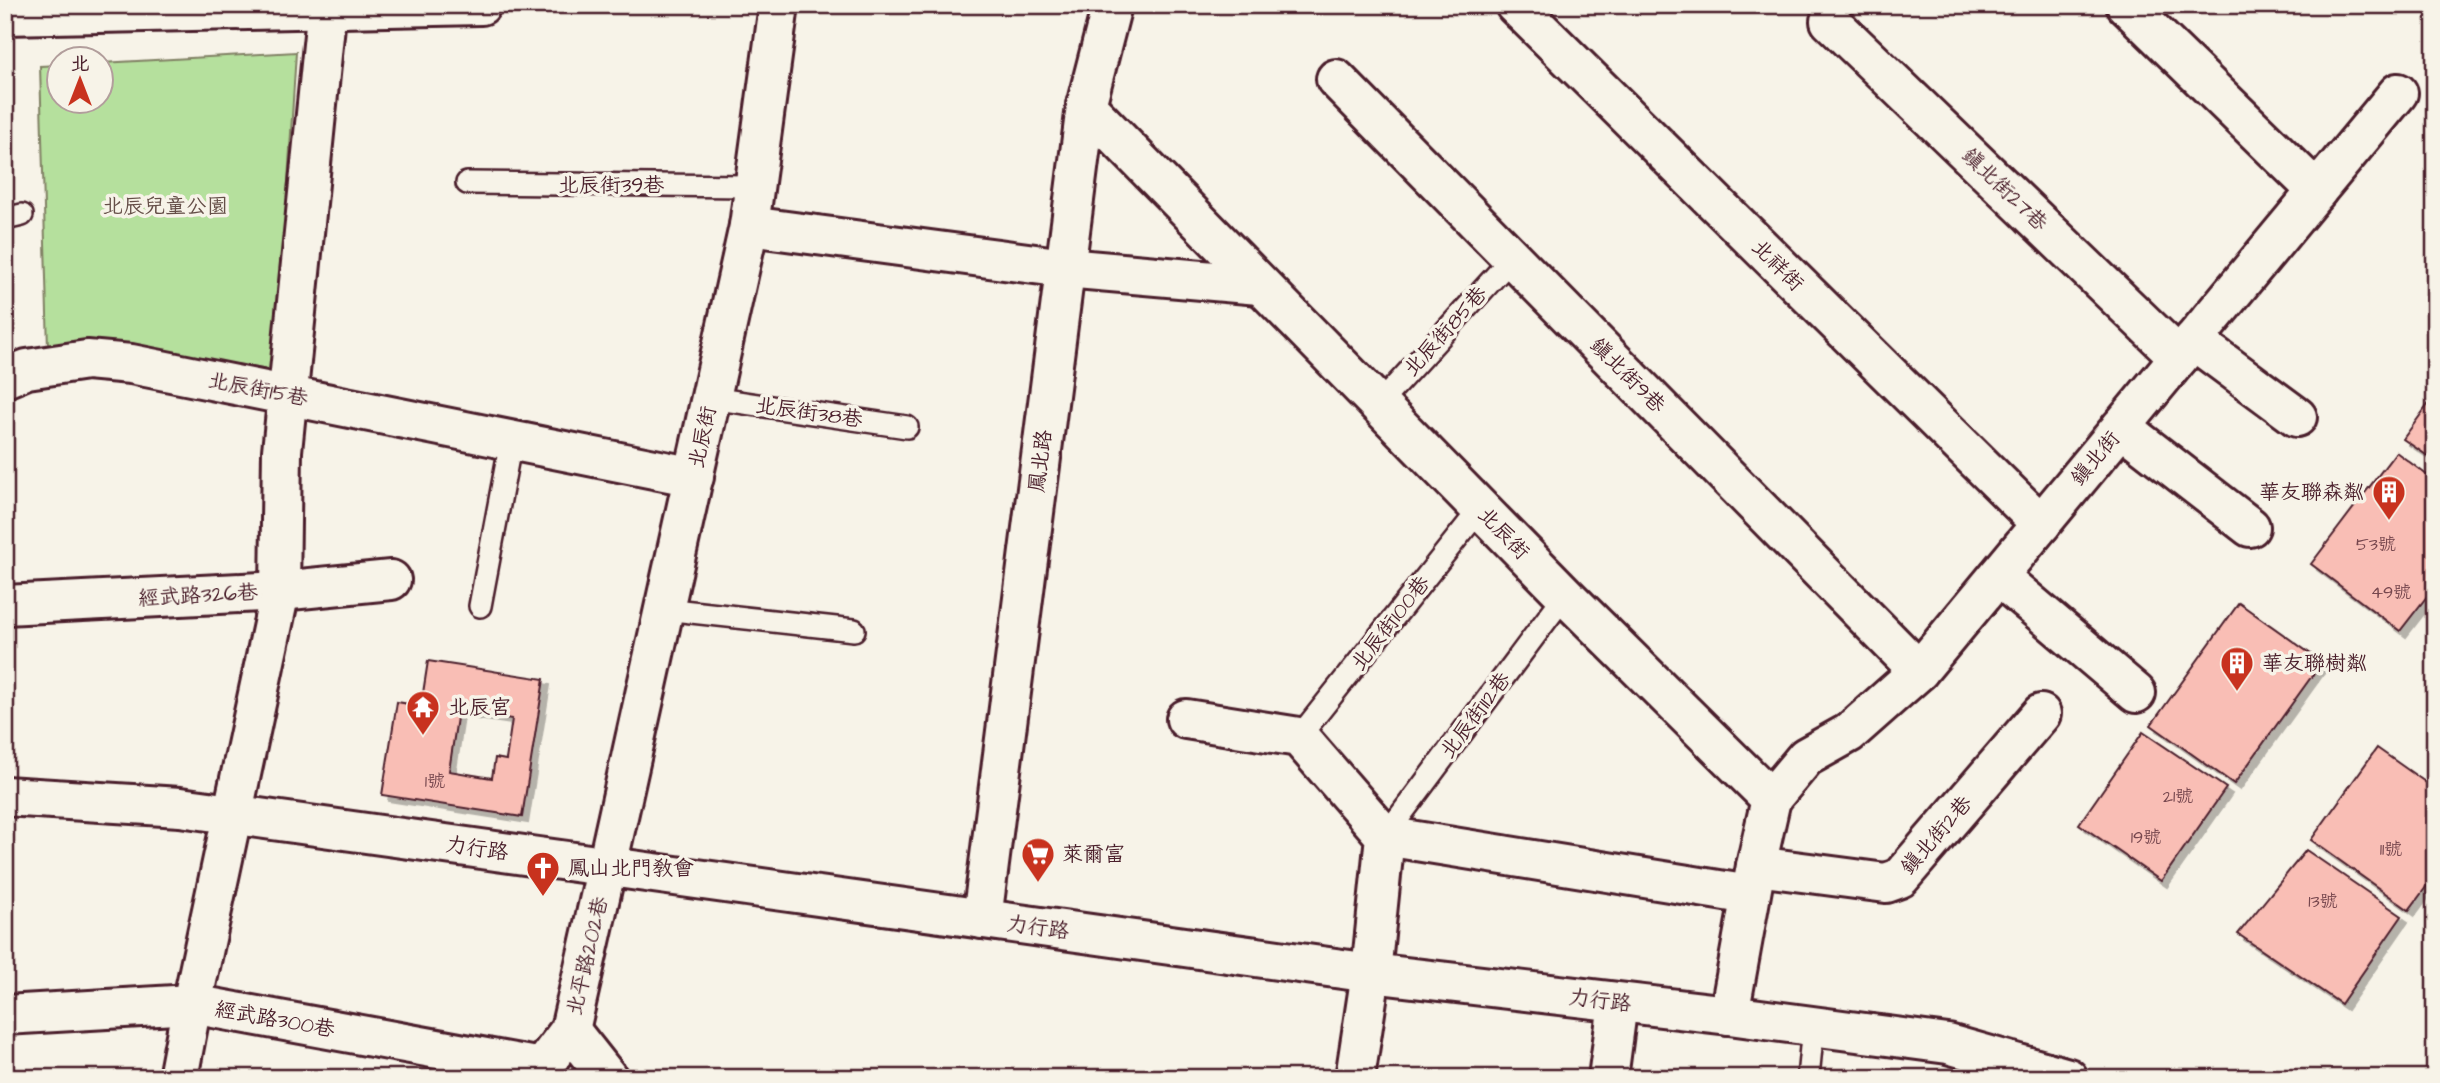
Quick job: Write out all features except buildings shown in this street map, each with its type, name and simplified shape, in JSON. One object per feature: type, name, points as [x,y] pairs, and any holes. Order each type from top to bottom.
[{"type":"street","points":[[5,15],[481,5]]},
{"type":"street","name":"北辰街","points":[[607,866],[749,226],[779,5]]},
{"type":"street","name":"鳳北路","points":[[982,919],[1086,106],[1112,5]]},
{"type":"street","name":"北祥街","points":[[1514,5],[2041,524]]},
{"type":"street","points":[[2126,5],[2317,191]]},
{"type":"street","points":[[178,1078],[280,591],[282,451],[327,7]]},
{"type":"street","name":"鎮北街27巷","points":[[1830,21],[2186,348],[2297,417]]},
{"type":"street","name":"鎮北街9巷","points":[[1336,79],[1919,671]]},
{"type":"street","name":"鎮北街","points":[[1771,799],[1806,757],[1849,733],[1919,671],[2398,93]]},
{"type":"street","name":"北辰街","points":[[1086,106],[1565,595],[1771,799]]},
{"type":"street","points":[[749,226],[1065,268],[1260,285]]},
{"type":"street","name":"北辰街15巷","points":[[5,378],[27,369],[87,360],[131,364],[694,477]]},
{"type":"street","points":[[2121,427],[2250,527]]},
{"type":"street","points":[[1998,576],[2136,692]]},
{"type":"street","name":"經武路326巷","points":[[5,605],[280,591],[391,580]]},
{"type":"street","name":"鎮北街2巷","points":[[1385,836],[1753,881],[1886,883],[1900,878],[2041,714]]},
{"type":"street","points":[[1186,719],[1299,737],[1385,836],[1371,973],[1354,1078]]},
{"type":"street","name":"力行路","points":[[5,796],[180,807],[1371,973],[1948,1044],[2068,1078]]},
{"type":"street","points":[[1729,1015],[1771,799]]},
{"type":"street","name":"北平路202巷","points":[[538,1073],[570,1030],[607,866]]},
{"type":"street","points":[[1608,1078],[1618,1003]]},
{"type":"street","name":"經武路300巷","points":[[5,1015],[192,1004],[538,1073]]},
{"type":"street","points":[[570,1030],[608,1078]]},
{"type":"lane","name":"北辰街39巷","points":[[467,183],[756,186]]},
{"type":"lane","name":"北辰街85巷","points":[[1378,405],[1512,258]]},
{"type":"lane","name":"北辰街38巷","points":[[711,398],[907,426]]},
{"type":"lane","points":[[480,606],[511,441]]},
{"type":"lane","name":"北辰街100巷","points":[[1299,737],[1480,509]]},
{"type":"lane","name":"北辰街112巷","points":[[1385,836],[1565,595]]},
{"type":"lane","points":[[664,609],[854,630]]},
{"type":"lane","points":[[1808,1078],[1813,1026]]},
{"type":"green space","name":"北辰兒童公園","points":[[296,52],[276,375],[48,349],[40,66],[46,66],[46,116],[116,116],[116,62]]},
{"type":"place","name":"華友聯森粼","points":[[2389,522]]},
{"type":"place","name":"華友聯樹粼","points":[[2237,693]]},
{"type":"place","name":"北辰宮","points":[[423,737]]},
{"type":"place","name":"萊爾富","points":[[1038,884]]},
{"type":"place","name":"鳳山北門教會","points":[[543,898]]}]
